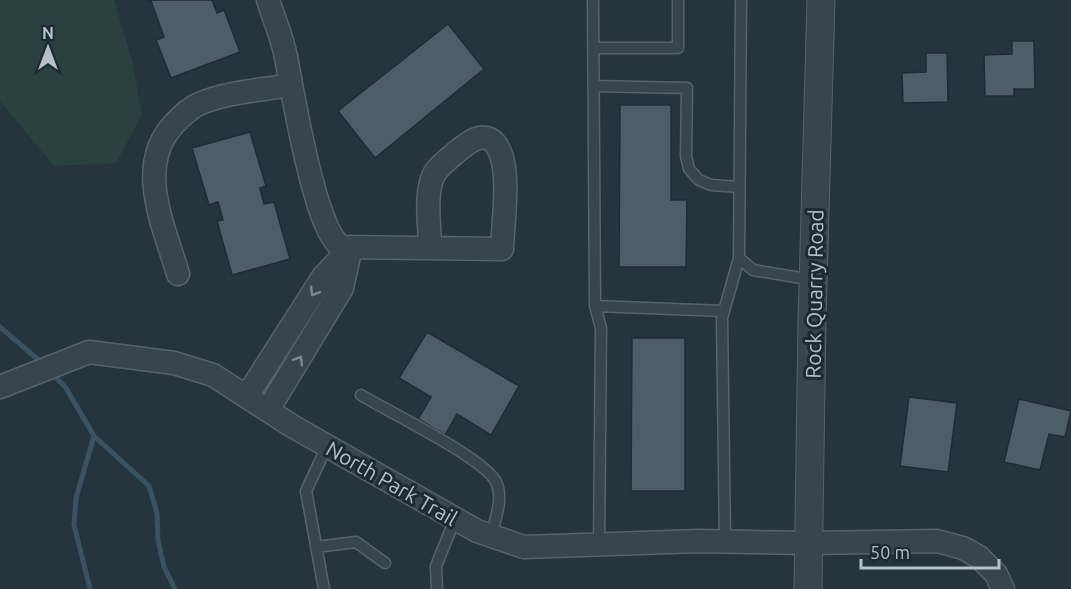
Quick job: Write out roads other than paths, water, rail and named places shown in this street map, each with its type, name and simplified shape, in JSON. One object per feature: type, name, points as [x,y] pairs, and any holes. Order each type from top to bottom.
[{"type":"street","points":[[268,0],[282,43],[303,146],[328,233],[339,246],[351,247],[502,249],[502,160],[497,147],[487,139],[480,137],[471,140],[434,174],[430,189],[430,248]]},
{"type":"street","name":"Rock Quarry Road","points":[[808,589],[813,280],[821,0]]},
{"type":"street","points":[[178,274],[154,185],[155,160],[164,137],[182,115],[201,103],[291,85]]},
{"type":"street","points":[[247,396],[323,277],[351,247]]},
{"type":"street","points":[[268,410],[342,288],[351,247]]},
{"type":"street","name":"North Park Trail","points":[[0,387],[88,352],[174,363],[213,375],[327,446],[455,519],[491,536],[524,547],[725,541],[808,543],[928,540],[945,542],[979,557],[996,574],[1003,589]]},
{"type":"lane","points":[[593,0],[595,306],[601,328],[599,544]]},
{"type":"lane","points":[[594,48],[678,48],[678,0]]},
{"type":"lane","points":[[725,541],[724,311],[739,258],[741,0]]},
{"type":"lane","points":[[594,86],[687,88],[686,156],[689,169],[699,180],[711,185],[739,187]]},
{"type":"lane","points":[[739,258],[753,270],[813,280]]},
{"type":"lane","points":[[595,306],[724,311]]},
{"type":"lane","points":[[361,395],[480,464],[496,481],[500,495],[491,536]]},
{"type":"lane","points":[[324,589],[306,491],[327,446]]},
{"type":"lane","points":[[437,589],[436,566],[455,519]]},
{"type":"lane","points":[[316,547],[356,542],[385,563]]},
{"type":"waterway","points":[[0,327],[42,363]]},
{"type":"waterway","points":[[53,374],[66,388],[94,436],[149,486],[157,513],[158,540],[164,567],[175,589]]},
{"type":"waterway","points":[[90,589],[74,525],[76,498],[94,436]]}]
